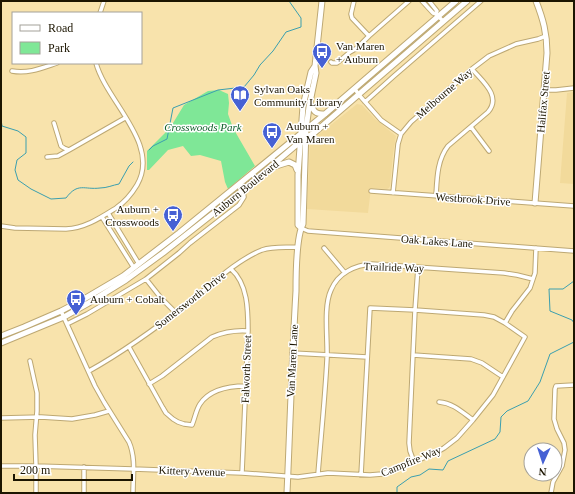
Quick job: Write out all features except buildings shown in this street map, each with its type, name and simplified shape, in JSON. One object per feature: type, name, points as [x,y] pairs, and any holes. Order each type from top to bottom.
[{"type":"main road","name":"Van Maren Lane","points":[[301,228],[298,224],[298,175],[301,142],[316,73],[315,66],[322,1]]},
{"type":"main road","name":"Auburn Boulevard","points":[[1,336],[61,311],[123,276],[179,233],[325,114],[456,1]]},
{"type":"main road","name":"Auburn Boulevard","points":[[1,343],[64,317],[109,292],[137,273],[243,190],[359,95],[467,1]]},
{"type":"main road","name":"Halifax Street","points":[[535,204],[547,53],[544,21],[537,1]]},
{"type":"main road","name":"Van Maren Lane","points":[[287,493],[292,353],[298,247],[303,224],[304,204],[306,138],[304,131],[303,106],[311,72],[315,66]]},
{"type":"main road","points":[[310,102],[313,111],[318,114],[325,114]]},
{"type":"main road","points":[[268,169],[290,162],[295,165],[298,175]]},
{"type":"main road","points":[[298,186],[300,188],[301,201],[304,204]]},
{"type":"street","points":[[100,12],[104,1]]},
{"type":"street","points":[[354,1],[351,14],[352,18],[369,36]]},
{"type":"street","points":[[331,62],[337,63],[357,48],[409,1]]},
{"type":"street","points":[[422,1],[433,13],[438,15]]},
{"type":"street","points":[[429,1],[443,21]]},
{"type":"street","points":[[365,102],[481,1]]},
{"type":"street","name":"Melbourne Way","points":[[393,193],[397,148],[401,134],[411,122],[489,56],[516,44],[546,36]]},
{"type":"street","points":[[12,71],[29,72],[54,64]]},
{"type":"street","points":[[1,226],[15,228],[72,229],[83,226],[108,213],[121,204],[129,197],[138,182],[142,172],[140,144],[102,79],[96,64]]},
{"type":"street","points":[[436,196],[439,167],[443,153],[448,146],[490,110],[492,105],[492,94],[472,69]]},
{"type":"street","points":[[544,90],[574,88]]},
{"type":"street","points":[[355,89],[381,120],[401,134]]},
{"type":"street","points":[[47,157],[58,156],[126,118]]},
{"type":"street","points":[[54,123],[61,146],[69,150]]},
{"type":"street","points":[[471,127],[489,150]]},
{"type":"street","points":[[67,324],[93,311],[146,279],[239,204],[244,197],[243,190]]},
{"type":"street","name":"Westbrook Drive","points":[[371,191],[574,206]]},
{"type":"street","points":[[108,213],[142,268]]},
{"type":"street","points":[[102,216],[137,273]]},
{"type":"street","name":"Oak Lakes Lane","points":[[301,228],[308,231],[574,251]]},
{"type":"street","name":"Somersworth Drive","points":[[89,372],[129,347],[176,313],[246,258],[262,250],[273,247],[298,247]]},
{"type":"street","points":[[324,248],[344,273]]},
{"type":"street","points":[[361,475],[370,308],[484,316],[494,318],[505,323],[512,311],[530,288],[535,274],[536,248]]},
{"type":"street","name":"Trailride Way","points":[[318,474],[327,355],[327,303],[332,288],[344,273],[353,268],[366,264],[504,273],[533,279]]},
{"type":"street","points":[[414,462],[409,443],[418,267]]},
{"type":"street","name":"Falworth Street","points":[[231,269],[236,274],[240,282],[246,299],[247,308],[248,331],[242,473]]},
{"type":"street","points":[[146,279],[176,313]]},
{"type":"street","points":[[61,311],[109,411],[132,447],[134,459],[133,493]]},
{"type":"street","name":"Campfire Way","points":[[288,476],[310,476],[328,473],[361,475],[382,474],[437,452],[450,443],[473,420],[493,395],[525,337],[505,323]]},
{"type":"street","points":[[149,384],[162,376],[212,338],[232,331],[248,331]]},
{"type":"street","points":[[129,347],[163,408],[178,422],[192,425],[200,405],[211,394],[232,386],[246,386]]},
{"type":"street","points":[[292,353],[368,357]]},
{"type":"street","points":[[413,356],[471,359],[482,363],[503,377]]},
{"type":"street","points":[[30,361],[37,393],[34,435],[36,493]]},
{"type":"street","points":[[551,493],[552,482],[562,466],[565,450],[554,419],[554,389],[556,386],[574,385]]},
{"type":"street","points":[[439,402],[454,406],[473,420]]},
{"type":"street","points":[[1,418],[36,417],[76,419],[95,416],[109,411]]},
{"type":"street","name":"Kittery Avenue","points":[[1,466],[133,468],[288,476]]},
{"type":"street","points":[[84,467],[84,493]]},
{"type":"shaded area","points":[[574,92],[574,184],[560,183],[567,93]]},
{"type":"shaded area","points":[[357,104],[362,105],[375,119],[396,136],[390,186],[387,189],[371,188],[368,213],[307,209],[310,143]]},
{"type":"green space","name":"Crosswoods Park","points":[[219,90],[228,94],[228,114],[233,128],[255,166],[228,189],[225,182],[221,161],[200,155],[191,156],[183,146],[168,150],[149,170],[147,170],[147,151],[170,128],[184,105],[208,91]]},
{"type":"waterway","points":[[149,150],[153,146],[167,139],[173,108],[218,90],[244,87],[286,32],[301,27],[301,18],[289,1]]},
{"type":"waterway","points":[[1,119],[2,126],[18,131],[26,137],[26,153],[17,160],[15,170],[18,180],[31,189],[51,199],[66,198],[70,193],[78,188],[103,188],[119,184],[129,166],[133,162]]},
{"type":"waterway","points":[[574,281],[563,289],[549,289],[550,311],[572,320],[574,323]]},
{"type":"waterway","points":[[397,493],[397,487],[411,477],[420,475],[429,469],[443,470],[448,461],[495,439],[500,432],[501,417],[507,411],[528,401],[540,382],[550,354],[574,342]]},
{"type":"place","name":"Van Maren + Auburn","points":[[322,69]]},
{"type":"place","name":"Sylvan Oaks Community Library","points":[[240,112]]},
{"type":"place","name":"Auburn + Van Maren","points":[[272,149]]},
{"type":"place","name":"Auburn + Crosswoods","points":[[173,232]]},
{"type":"place","name":"Auburn + Cobalt","points":[[76,316]]}]
